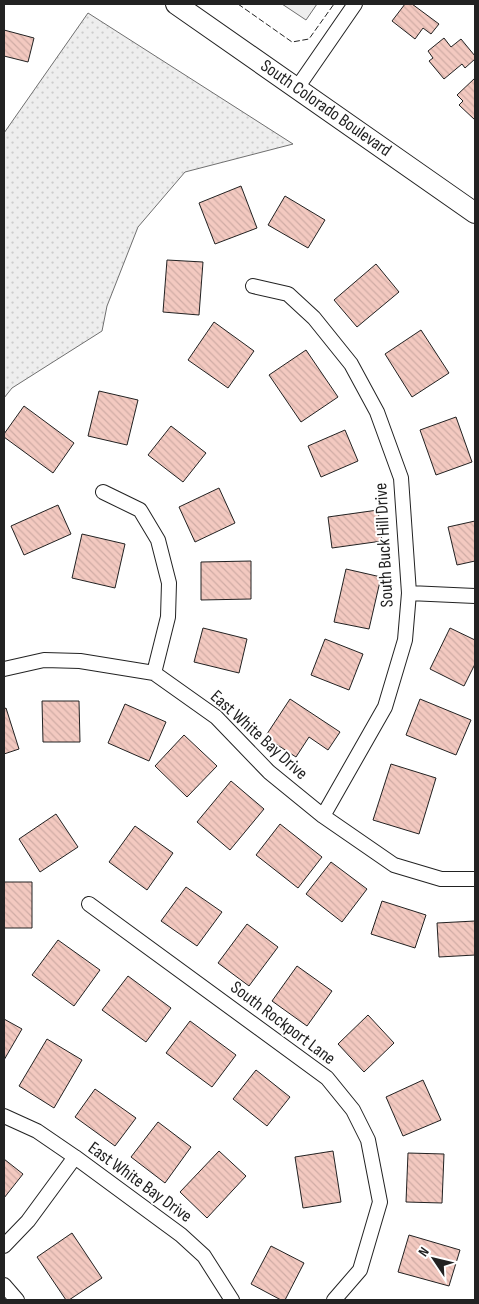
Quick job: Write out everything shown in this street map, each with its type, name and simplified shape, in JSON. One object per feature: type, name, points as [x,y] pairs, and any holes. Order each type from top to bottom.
[{"type":"main road","name":"South Colorado Boulevard","points":[[176,4],[475,213]]},
{"type":"street","points":[[297,88],[356,4]]},
{"type":"street","name":"South Buck Hill Drive","points":[[253,286],[288,294],[314,318],[351,364],[377,412],[401,478],[409,593],[405,640],[386,707],[323,816]]},
{"type":"street","points":[[103,492],[140,510],[158,540],[169,583],[168,617],[154,674]]},
{"type":"street","points":[[409,593],[475,596]]},
{"type":"street","name":"East White Bay Drive","points":[[4,669],[44,660],[80,661],[154,674],[216,717],[269,772],[323,816],[394,865],[441,879],[475,880]]},
{"type":"street","name":"South Rockport Lane","points":[[89,904],[327,1078],[353,1110],[368,1140],[380,1202],[360,1270],[334,1300]]},
{"type":"street","name":"East White Bay Drive","points":[[4,1116],[37,1131],[181,1235],[204,1256],[232,1300]]},
{"type":"street","points":[[4,1246],[28,1221],[75,1157]]},
{"type":"street","points":[[4,1286],[17,1300]]},
{"type":"shaded area","points":[[282,4],[317,4],[306,20]]},
{"type":"shaded area","points":[[88,13],[293,144],[185,172],[138,227],[107,306],[102,331],[12,388],[4,398],[4,133]]},
{"type":"building","points":[[405,4],[412,4],[439,24],[431,34],[423,28],[415,39],[392,21]]},
{"type":"building","points":[[4,30],[34,38],[28,62],[4,56]]},
{"type":"building","points":[[444,38],[451,47],[461,39],[475,56],[475,59],[465,68],[462,64],[444,79],[429,61],[433,58],[428,51]]},
{"type":"building","points":[[475,78],[475,120],[459,105],[463,101],[457,95]]},
{"type":"building","points":[[241,186],[257,228],[215,244],[199,203]]},
{"type":"building","points":[[285,196],[325,220],[308,248],[268,225]]},
{"type":"building","points":[[167,260],[203,262],[199,315],[163,312]]},
{"type":"building","points":[[376,264],[399,292],[357,327],[334,300]]},
{"type":"building","points":[[214,322],[254,351],[228,388],[188,360]]},
{"type":"building","points":[[421,330],[449,373],[412,397],[385,354]]},
{"type":"building","points":[[306,350],[338,397],[301,422],[269,375]]},
{"type":"building","points":[[99,391],[138,400],[127,445],[88,436]]},
{"type":"building","points":[[24,406],[74,443],[53,473],[4,437],[4,434]]},
{"type":"building","points":[[456,417],[472,462],[436,475],[420,430]]},
{"type":"building","points":[[171,426],[206,453],[183,482],[148,455]]},
{"type":"building","points":[[345,430],[358,461],[321,477],[308,446]]},
{"type":"building","points":[[219,488],[235,523],[195,542],[179,507]]},
{"type":"building","points":[[58,505],[71,534],[24,555],[11,526]]},
{"type":"building","points":[[378,510],[382,541],[332,548],[328,517]]},
{"type":"building","points":[[475,521],[475,561],[457,565],[448,527]]},
{"type":"building","points":[[82,534],[125,544],[115,588],[72,578]]},
{"type":"building","points":[[251,561],[251,599],[201,600],[201,562]]},
{"type":"building","points":[[346,569],[381,577],[369,629],[334,622]]},
{"type":"building","points":[[203,628],[247,639],[239,673],[194,662]]},
{"type":"building","points":[[450,628],[475,640],[475,664],[464,686],[430,669]]},
{"type":"building","points":[[325,639],[363,654],[349,690],[311,675]]},
{"type":"building","points":[[290,699],[340,732],[328,750],[309,737],[296,757],[265,737]]},
{"type":"building","points":[[420,699],[471,720],[456,755],[406,735]]},
{"type":"building","points":[[42,701],[79,701],[80,742],[43,742]]},
{"type":"building","points":[[125,704],[166,722],[149,761],[108,743]]},
{"type":"building","points":[[6,708],[19,749],[4,754],[4,709]]},
{"type":"building","points":[[184,735],[217,766],[187,797],[155,766]]},
{"type":"building","points":[[391,764],[436,778],[419,834],[373,820]]},
{"type":"building","points":[[231,781],[264,809],[230,850],[197,822]]},
{"type":"building","points":[[56,814],[78,847],[40,872],[19,839]]},
{"type":"building","points":[[280,824],[322,857],[298,888],[256,855]]},
{"type":"building","points":[[135,826],[173,853],[147,890],[109,862]]},
{"type":"building","points":[[331,862],[367,889],[342,922],[306,894]]},
{"type":"building","points":[[4,882],[32,882],[32,928],[4,928]]},
{"type":"building","points":[[186,887],[222,912],[197,946],[161,921]]},
{"type":"building","points":[[382,901],[426,915],[415,948],[371,934]]},
{"type":"building","points":[[475,921],[475,955],[439,957],[437,923]]},
{"type":"building","points":[[247,924],[278,947],[249,986],[218,963]]},
{"type":"building","points":[[58,940],[100,970],[74,1006],[32,975]]},
{"type":"building","points":[[297,966],[332,991],[307,1026],[272,1001]]},
{"type":"building","points":[[128,976],[171,1008],[146,1042],[102,1010]]},
{"type":"building","points":[[368,1015],[394,1043],[364,1072],[338,1044]]},
{"type":"building","points":[[4,1019],[22,1029],[4,1060]]},
{"type":"building","points":[[190,1021],[236,1055],[212,1087],[166,1053]]},
{"type":"building","points":[[47,1039],[82,1060],[54,1108],[19,1086]]},
{"type":"building","points":[[256,1070],[290,1097],[267,1126],[233,1099]]},
{"type":"building","points":[[423,1080],[441,1120],[403,1136],[386,1097]]},
{"type":"building","points":[[95,1089],[136,1118],[115,1146],[75,1117]]},
{"type":"building","points":[[158,1122],[191,1147],[165,1183],[131,1157]]},
{"type":"building","points":[[219,1151],[246,1176],[207,1218],[180,1192]]},
{"type":"building","points":[[333,1151],[341,1202],[303,1208],[295,1157]]},
{"type":"building","points":[[408,1153],[444,1154],[442,1203],[406,1202]]},
{"type":"building","points":[[4,1159],[23,1174],[4,1198]]},
{"type":"building","points":[[72,1233],[102,1278],[69,1300],[66,1300],[37,1257]]},
{"type":"building","points":[[409,1235],[460,1250],[449,1286],[398,1272]]},
{"type":"building","points":[[271,1246],[304,1263],[285,1300],[281,1300],[251,1284]]},
{"type":"fence","points":[[238,4],[292,42],[309,39],[334,4]]}]
